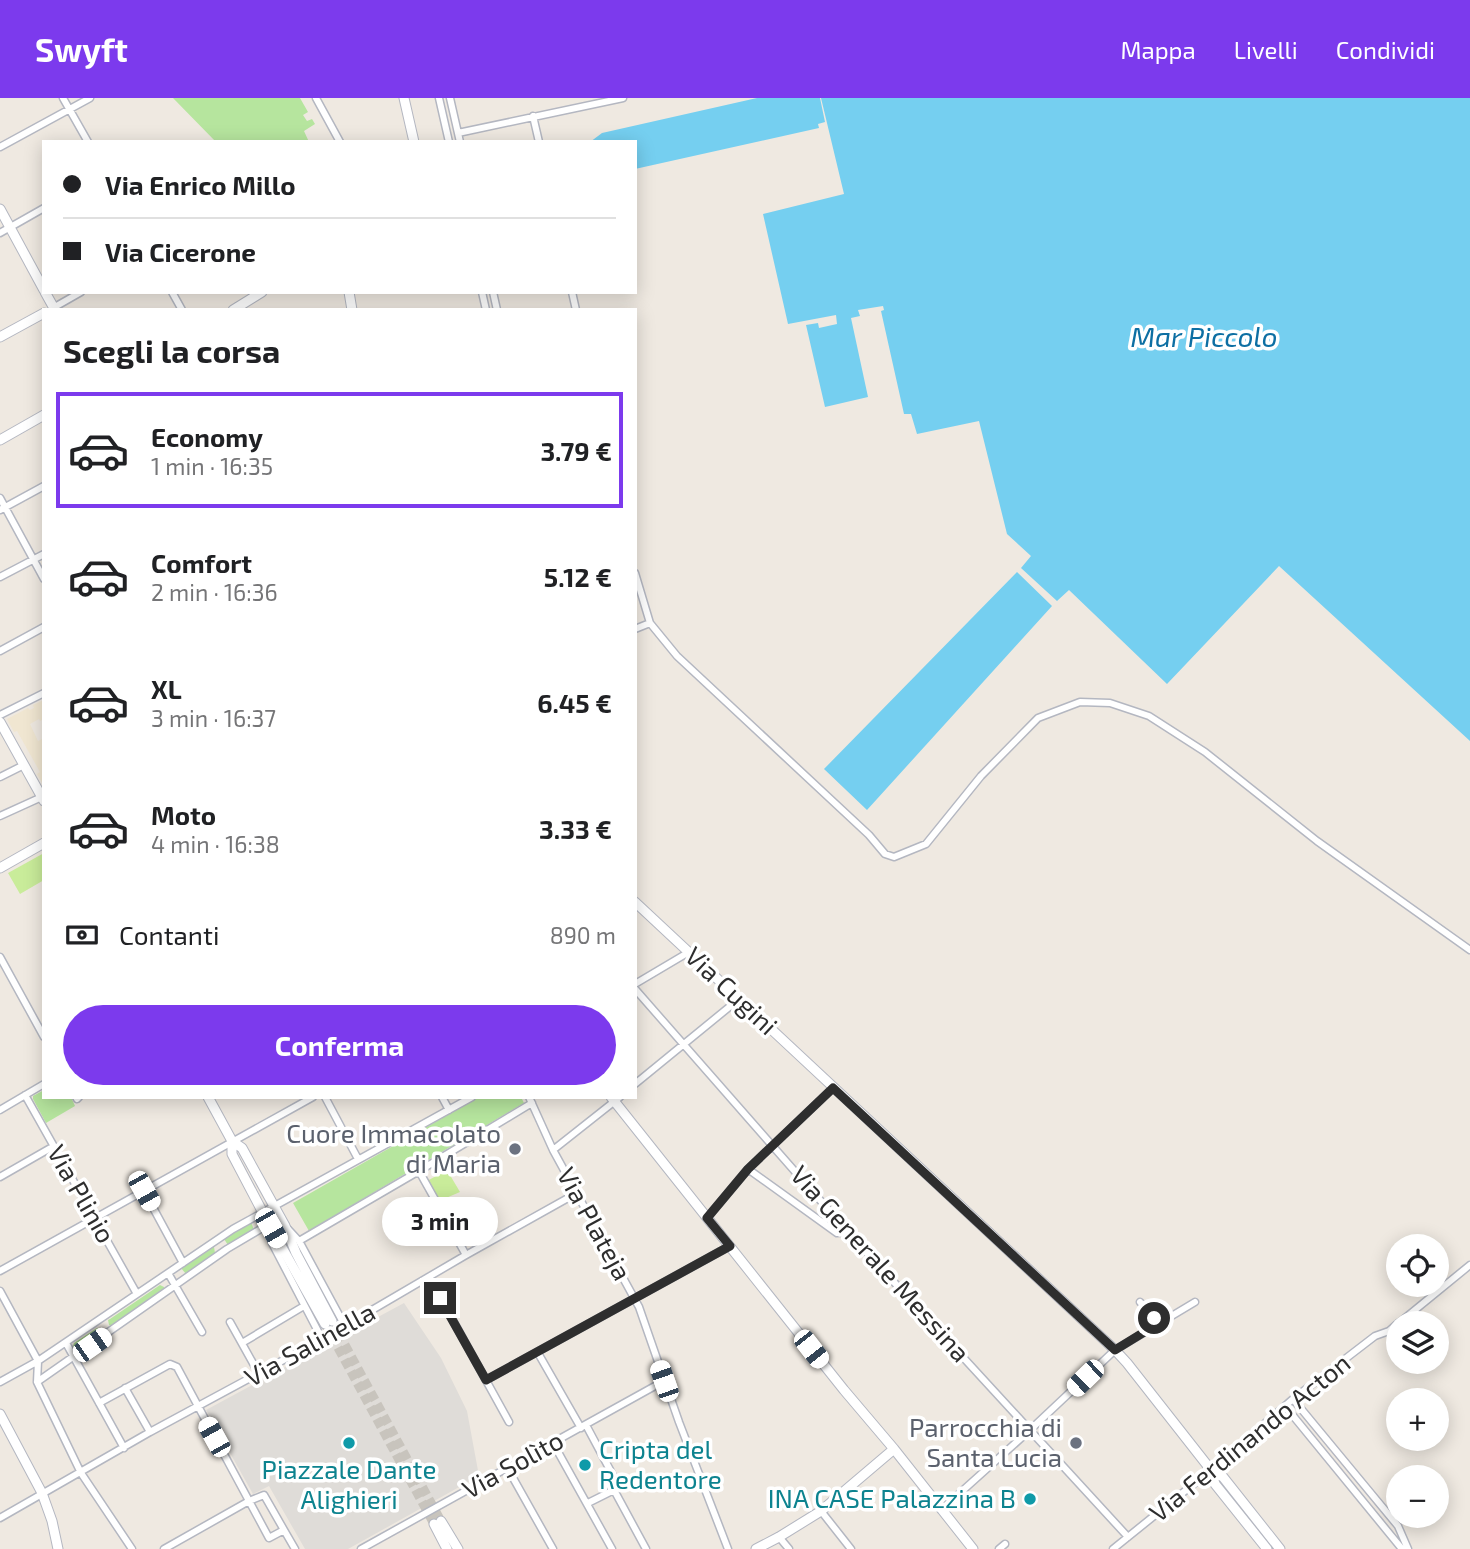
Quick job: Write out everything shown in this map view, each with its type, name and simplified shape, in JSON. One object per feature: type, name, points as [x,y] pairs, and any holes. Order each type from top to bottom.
[{"type":"main road","points":[[404,98],[414,140]]},
{"type":"main road","points":[[0,209],[42,287]]},
{"type":"main road","points":[[236,308],[259,294]]},
{"type":"main road","points":[[0,337],[42,314]]},
{"type":"main road","points":[[0,440],[42,416]]},
{"type":"main road","points":[[0,722],[42,796]]},
{"type":"main road","points":[[0,868],[42,844]]},
{"type":"main road","name":"Via Cugini","points":[[637,904],[1115,1350],[1211,1470]]},
{"type":"main road","points":[[209,1099],[232,1141],[242,1148],[275,1207],[329,1322],[270,1226],[232,1154],[232,1141]]},
{"type":"main road","points":[[615,1099],[835,1380],[973,1549]]},
{"type":"main road","points":[[0,1414],[42,1493],[58,1549]]},
{"type":"main road","points":[[756,1549],[821,1511],[894,1449]]},
{"type":"main road","points":[[1211,1470],[1215,1484],[1267,1549]]},
{"type":"main road","points":[[1211,1470],[1223,1477],[1280,1549]]},
{"type":"main road","points":[[447,1549],[438,1522],[458,1549]]},
{"type":"street","points":[[63,98],[87,140]]},
{"type":"street","points":[[0,147],[90,98]]},
{"type":"street","points":[[316,98],[339,140]]},
{"type":"street","points":[[439,98],[449,140]]},
{"type":"street","points":[[450,98],[460,140]]},
{"type":"street","points":[[458,133],[623,98]]},
{"type":"street","points":[[533,116],[539,140]]},
{"type":"street","points":[[0,233],[42,209]]},
{"type":"street","points":[[55,308],[78,294]]},
{"type":"street","points":[[2,508],[42,487]]},
{"type":"street","points":[[0,498],[2,508],[42,575]]},
{"type":"street","points":[[0,577],[42,555]]},
{"type":"street","points":[[637,580],[650,623],[677,656],[869,835],[885,854],[894,857],[926,844],[981,776],[1038,718],[1080,702],[1110,703],[1149,716],[1205,752],[1317,841],[1470,950]]},
{"type":"street","points":[[637,628],[650,623]]},
{"type":"street","points":[[0,651],[42,628]]},
{"type":"street","points":[[0,715],[42,695]]},
{"type":"street","points":[[0,777],[24,765]]},
{"type":"street","points":[[0,816],[42,798]]},
{"type":"street","points":[[637,985],[689,952]]},
{"type":"street","points":[[0,957],[42,1033]]},
{"type":"street","name":"Via Generale Messina","points":[[637,988],[848,1232],[1128,1537]]},
{"type":"street","points":[[637,1082],[739,999]]},
{"type":"street","points":[[707,1218],[748,1169],[830,1084]]},
{"type":"street","points":[[0,1110],[42,1085]]},
{"type":"street","name":"Via Plinio","points":[[25,1095],[137,1294]]},
{"type":"street","points":[[0,1271],[309,1099]]},
{"type":"street","points":[[326,1099],[358,1159]]},
{"type":"street","points":[[443,1099],[449,1110]]},
{"type":"street","points":[[0,1382],[66,1343],[221,1237],[468,1099]]},
{"type":"street","points":[[554,1150],[615,1099]]},
{"type":"street","points":[[299,1241],[419,1171],[531,1100]]},
{"type":"street","name":"Via Plateja","points":[[531,1100],[554,1150],[635,1298],[728,1549]]},
{"type":"street","points":[[0,1177],[54,1146]]},
{"type":"street","points":[[748,1169],[837,1233],[848,1232]]},
{"type":"street","points":[[419,1171],[466,1255]]},
{"type":"street","points":[[144,1191],[183,1263]]},
{"type":"street","name":"Via Salinella","points":[[0,1518],[577,1193]]},
{"type":"street","points":[[37,1382],[228,1249],[270,1226],[272,1243],[322,1339]]},
{"type":"street","points":[[285,1226],[299,1241],[345,1326]]},
{"type":"street","points":[[221,1237],[228,1249]]},
{"type":"street","points":[[486,1380],[730,1246]]},
{"type":"street","name":"Via Ferdinando Acton","points":[[1414,1311],[1470,1265]]},
{"type":"street","points":[[167,1273],[202,1332]]},
{"type":"street","points":[[429,1277],[509,1422]]},
{"type":"street","points":[[0,1291],[38,1361],[37,1382],[81,1472],[132,1549]]},
{"type":"street","points":[[1140,1302],[1157,1321]]},
{"type":"street","points":[[941,1510],[1115,1350],[1157,1321],[1195,1302]]},
{"type":"street","points":[[242,1343],[304,1306]]},
{"type":"street","points":[[101,1318],[110,1332]]},
{"type":"street","points":[[230,1322],[259,1374]]},
{"type":"street","name":"Via Ferdinando Acton","points":[[1114,1549],[1284,1406],[1375,1336],[1386,1332]]},
{"type":"street","points":[[66,1343],[124,1448]]},
{"type":"street","points":[[538,1353],[616,1481],[614,1490],[646,1549]]},
{"type":"street","points":[[99,1403],[170,1364],[177,1367],[269,1538],[284,1530]]},
{"type":"street","name":"Via Solìto","points":[[361,1549],[664,1381]]},
{"type":"street","points":[[125,1388],[150,1432]]},
{"type":"street","points":[[1293,1399],[1398,1526],[1408,1549]]},
{"type":"street","points":[[1284,1406],[1402,1549]]},
{"type":"street","points":[[553,1443],[612,1549]]},
{"type":"street","points":[[508,1469],[553,1549]]},
{"type":"street","points":[[588,1503],[614,1490]]},
{"type":"street","points":[[164,1549],[264,1495],[295,1549]]},
{"type":"street","points":[[821,1511],[851,1549]]},
{"type":"street","points":[[779,1537],[789,1549]]},
{"type":"shaded area","points":[[42,701],[42,720],[30,724],[38,741],[42,739],[42,783],[37,774],[40,772],[17,731],[14,732],[7,719],[28,708],[34,708],[33,705]]},
{"type":"shaded area","name":"Piazzale Dante Alighieri","points":[[404,1303],[441,1358],[467,1411],[479,1476],[348,1549],[305,1549],[269,1486],[253,1494],[206,1410]]},
{"type":"green space","points":[[173,98],[300,98],[308,112],[303,115],[307,121],[312,119],[315,124],[304,131],[308,140],[214,140]]},
{"type":"green space","points":[[42,854],[42,881],[20,894],[8,873]]},
{"type":"green space","points":[[42,1091],[42,1099],[72,1099],[75,1106],[46,1123],[33,1096]]},
{"type":"green space","points":[[475,1099],[522,1099],[524,1103],[309,1231],[293,1203]]},
{"type":"green space","points":[[447,1170],[460,1192],[439,1201],[427,1181]]},
{"type":"green space","points":[[251,1222],[254,1230],[228,1245],[224,1239]]},
{"type":"green space","points":[[214,1247],[215,1253],[186,1274],[181,1268]]},
{"type":"green space","points":[[160,1285],[164,1287],[164,1291],[113,1327],[109,1325],[108,1320]]},
{"type":"green space","points":[[97,1328],[100,1335],[78,1350],[73,1347],[74,1343]]},
{"type":"water","points":[[757,98],[820,98],[825,122],[818,124],[819,128],[637,169],[637,140],[593,140],[602,133]]},
{"type":"water","name":"Mar Piccolo","points":[[821,98],[1470,98],[1470,741],[1279,566],[1167,684],[1069,590],[1057,601],[1021,568],[1031,556],[1007,534],[979,421],[917,434],[911,414],[904,414],[881,311],[884,310],[883,306],[858,310],[860,316],[851,318],[868,397],[825,407],[806,325],[818,323],[819,328],[837,324],[836,315],[788,324],[763,214],[844,194]]},
{"type":"water","points":[[1017,572],[1052,606],[867,810],[824,769]]},
{"type":"tunnel","points":[[332,1321],[441,1521]]},
{"type":"tunnel","points":[[325,1324],[434,1524]]},
{"type":"place","name":"Cuore Immacolato di Maria","points":[[515,1149]]},
{"type":"place","name":"Piazzale Dante Alighieri","points":[[349,1443]]},
{"type":"place","name":"Parrocchia di Santa Lucia","points":[[1076,1443]]},
{"type":"place","name":"Cripta del Redentore","points":[[585,1465]]},
{"type":"place","name":"INA CASE Palazzina B","points":[[1030,1499]]},
{"type":"route","points":[[440,1298],[486,1380],[538,1353],[730,1246],[707,1218],[748,1169],[833,1088],[1115,1350],[1159,1323],[1154,1318]]}]
